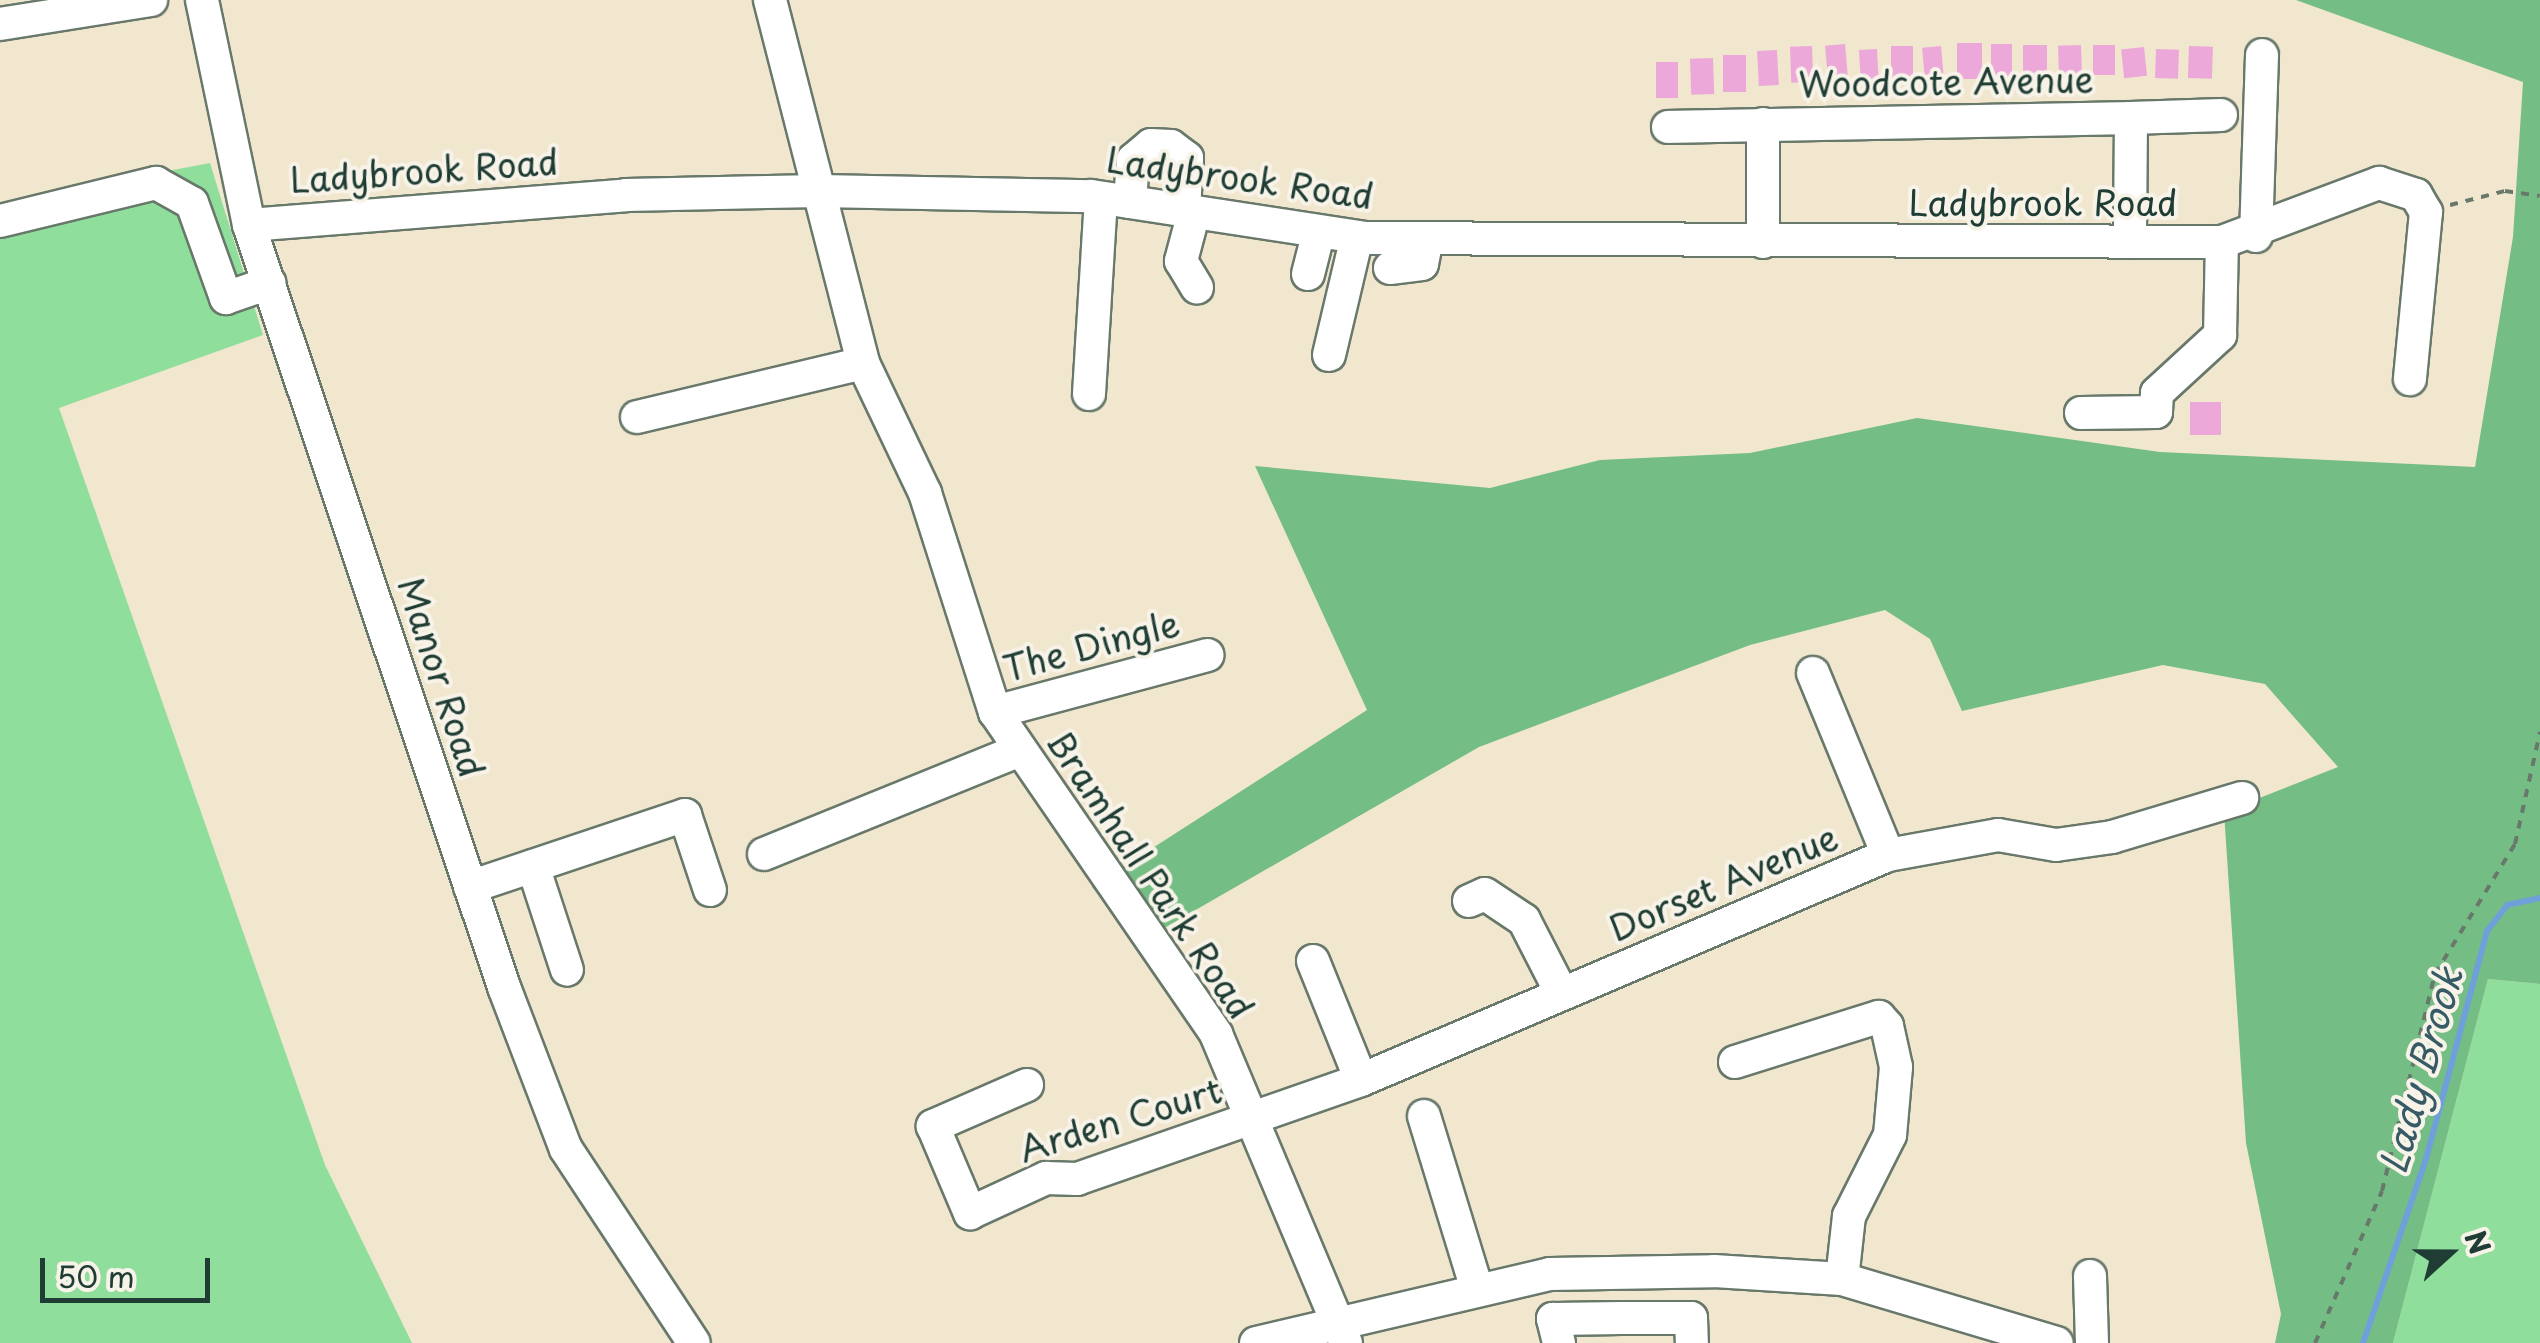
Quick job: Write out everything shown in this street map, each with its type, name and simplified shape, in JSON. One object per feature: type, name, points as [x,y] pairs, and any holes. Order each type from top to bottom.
[{"type":"street","points":[[0,24],[151,0]]},
{"type":"street","name":"Manor Road","points":[[202,0],[248,226],[470,888],[566,1149],[694,1343]]},
{"type":"street","name":"Bramhall Park Road","points":[[770,0],[863,363],[925,492],[995,712],[1018,751],[1216,1034],[1342,1330]]},
{"type":"street","points":[[2256,236],[2262,56]]},
{"type":"street","name":"Woodcote Avenue","points":[[1668,127],[2220,116]]},
{"type":"street","name":"Woodcote Avenue","points":[[2130,118],[2130,242]]},
{"type":"street","name":"Woodcote Avenue","points":[[1763,124],[1763,242]]},
{"type":"street","points":[[1089,394],[1116,200],[1133,160],[1151,144],[1170,146],[1189,168],[1189,211],[1181,262],[1197,288]]},
{"type":"street","points":[[0,221],[130,184],[156,183],[192,203],[226,298],[269,283]]},
{"type":"street","name":"Ladybrook Road","points":[[248,226],[626,195],[820,191],[1116,200],[1358,237],[1427,239],[2222,242],[2256,236],[2379,184],[2416,195],[2426,212]]},
{"type":"street","points":[[192,203],[238,189]]},
{"type":"street","points":[[2410,379],[2426,212]]},
{"type":"street","points":[[1308,274],[1319,231]]},
{"type":"street","points":[[1329,355],[1358,237]]},
{"type":"street","points":[[1390,268],[1422,264],[1427,239]]},
{"type":"street","name":"Ladybrook Road","points":[[2081,413],[2156,412],[2157,393],[2220,335],[2222,242]]},
{"type":"street","points":[[637,417],[863,363]]},
{"type":"street","name":"The Dingle","points":[[995,712],[1208,655]]},
{"type":"street","points":[[1812,672],[1888,856]]},
{"type":"street","points":[[764,854],[1018,751]]},
{"type":"street","name":"Dorset Avenue","points":[[1254,1120],[1361,1080],[1888,856],[1998,835],[2056,845],[2112,837],[2242,798]]},
{"type":"street","points":[[470,888],[684,815],[710,890]]},
{"type":"street","points":[[533,866],[567,970]]},
{"type":"street","points":[[1469,901],[1486,894],[1524,920],[1562,994]]},
{"type":"street","points":[[1313,962],[1361,1080]]},
{"type":"street","points":[[1735,1062],[1879,1017],[1887,1026],[1896,1067],[1890,1135],[1850,1216],[1842,1280]]},
{"type":"street","name":"Arden Court","points":[[1028,1085],[933,1126],[970,1213],[1046,1178],[1076,1178],[1254,1120]]},
{"type":"street","points":[[1424,1116],[1477,1289]]},
{"type":"street","points":[[1622,1273],[1622,1318]]},
{"type":"street","points":[[1256,1343],[1342,1330],[1477,1289],[1622,1273],[1842,1280],[2057,1343]]},
{"type":"street","points":[[2090,1276],[2092,1343]]},
{"type":"street","points":[[1559,1343],[1553,1319],[1622,1318],[1691,1318],[1692,1343]]},
{"type":"path","points":[[2426,212],[2505,191],[2540,196]]},
{"type":"path","points":[[2315,1343],[2382,1191],[2435,974],[2515,844],[2540,732]]},
{"type":"green space","points":[[2296,0],[2540,0],[2540,984],[2488,979],[2393,1343],[2275,1343],[2281,1314],[2246,1143],[2224,812],[2338,767],[2265,684],[2163,665],[1962,711],[1930,639],[1885,610],[1750,645],[1479,747],[1140,942],[1092,887],[1367,710],[1255,466],[1490,488],[1600,460],[1750,453],[1917,418],[2160,452],[2475,467],[2513,237],[2523,82]]},
{"type":"green space","points":[[210,163],[263,335],[59,408],[325,1165],[412,1343],[0,1343],[0,203]]},
{"type":"green space","points":[[2488,979],[2540,984],[2540,1343],[2393,1343]]},
{"type":"building","points":[[1957,43],[1982,43],[1982,79],[1957,79]]},
{"type":"building","points":[[1845,44],[1848,82],[1828,84],[1825,46]]},
{"type":"building","points":[[1991,44],[2012,44],[2012,76],[1991,76]]},
{"type":"building","points":[[2023,45],[2047,45],[2047,80],[2023,80]]},
{"type":"building","points":[[2081,45],[2082,81],[2059,82],[2058,46]]},
{"type":"building","points":[[2093,45],[2115,45],[2115,75],[2093,75]]},
{"type":"building","points":[[1812,46],[1813,82],[1791,83],[1790,47]]},
{"type":"building","points":[[1891,46],[1913,46],[1913,82],[1891,82]]},
{"type":"building","points":[[1941,46],[1944,79],[1925,81],[1922,48]]},
{"type":"building","points":[[2189,46],[2213,47],[2212,79],[2188,78]]},
{"type":"building","points":[[2144,47],[2147,76],[2124,78],[2121,49]]},
{"type":"building","points":[[1877,49],[1879,82],[1861,83],[1859,50]]},
{"type":"building","points":[[2156,49],[2179,50],[2178,79],[2155,78]]},
{"type":"building","points":[[1777,50],[1779,85],[1759,86],[1757,51]]},
{"type":"building","points":[[1723,55],[1746,55],[1746,92],[1723,92]]},
{"type":"building","points":[[1713,58],[1714,94],[1691,95],[1690,59]]},
{"type":"building","points":[[1656,62],[1678,62],[1678,98],[1656,98]]},
{"type":"building","points":[[2190,402],[2221,402],[2221,435],[2190,435]]},
{"type":"waterway","name":"Lady Brook","points":[[2363,1343],[2426,1159],[2487,931],[2507,905],[2540,898]]}]
